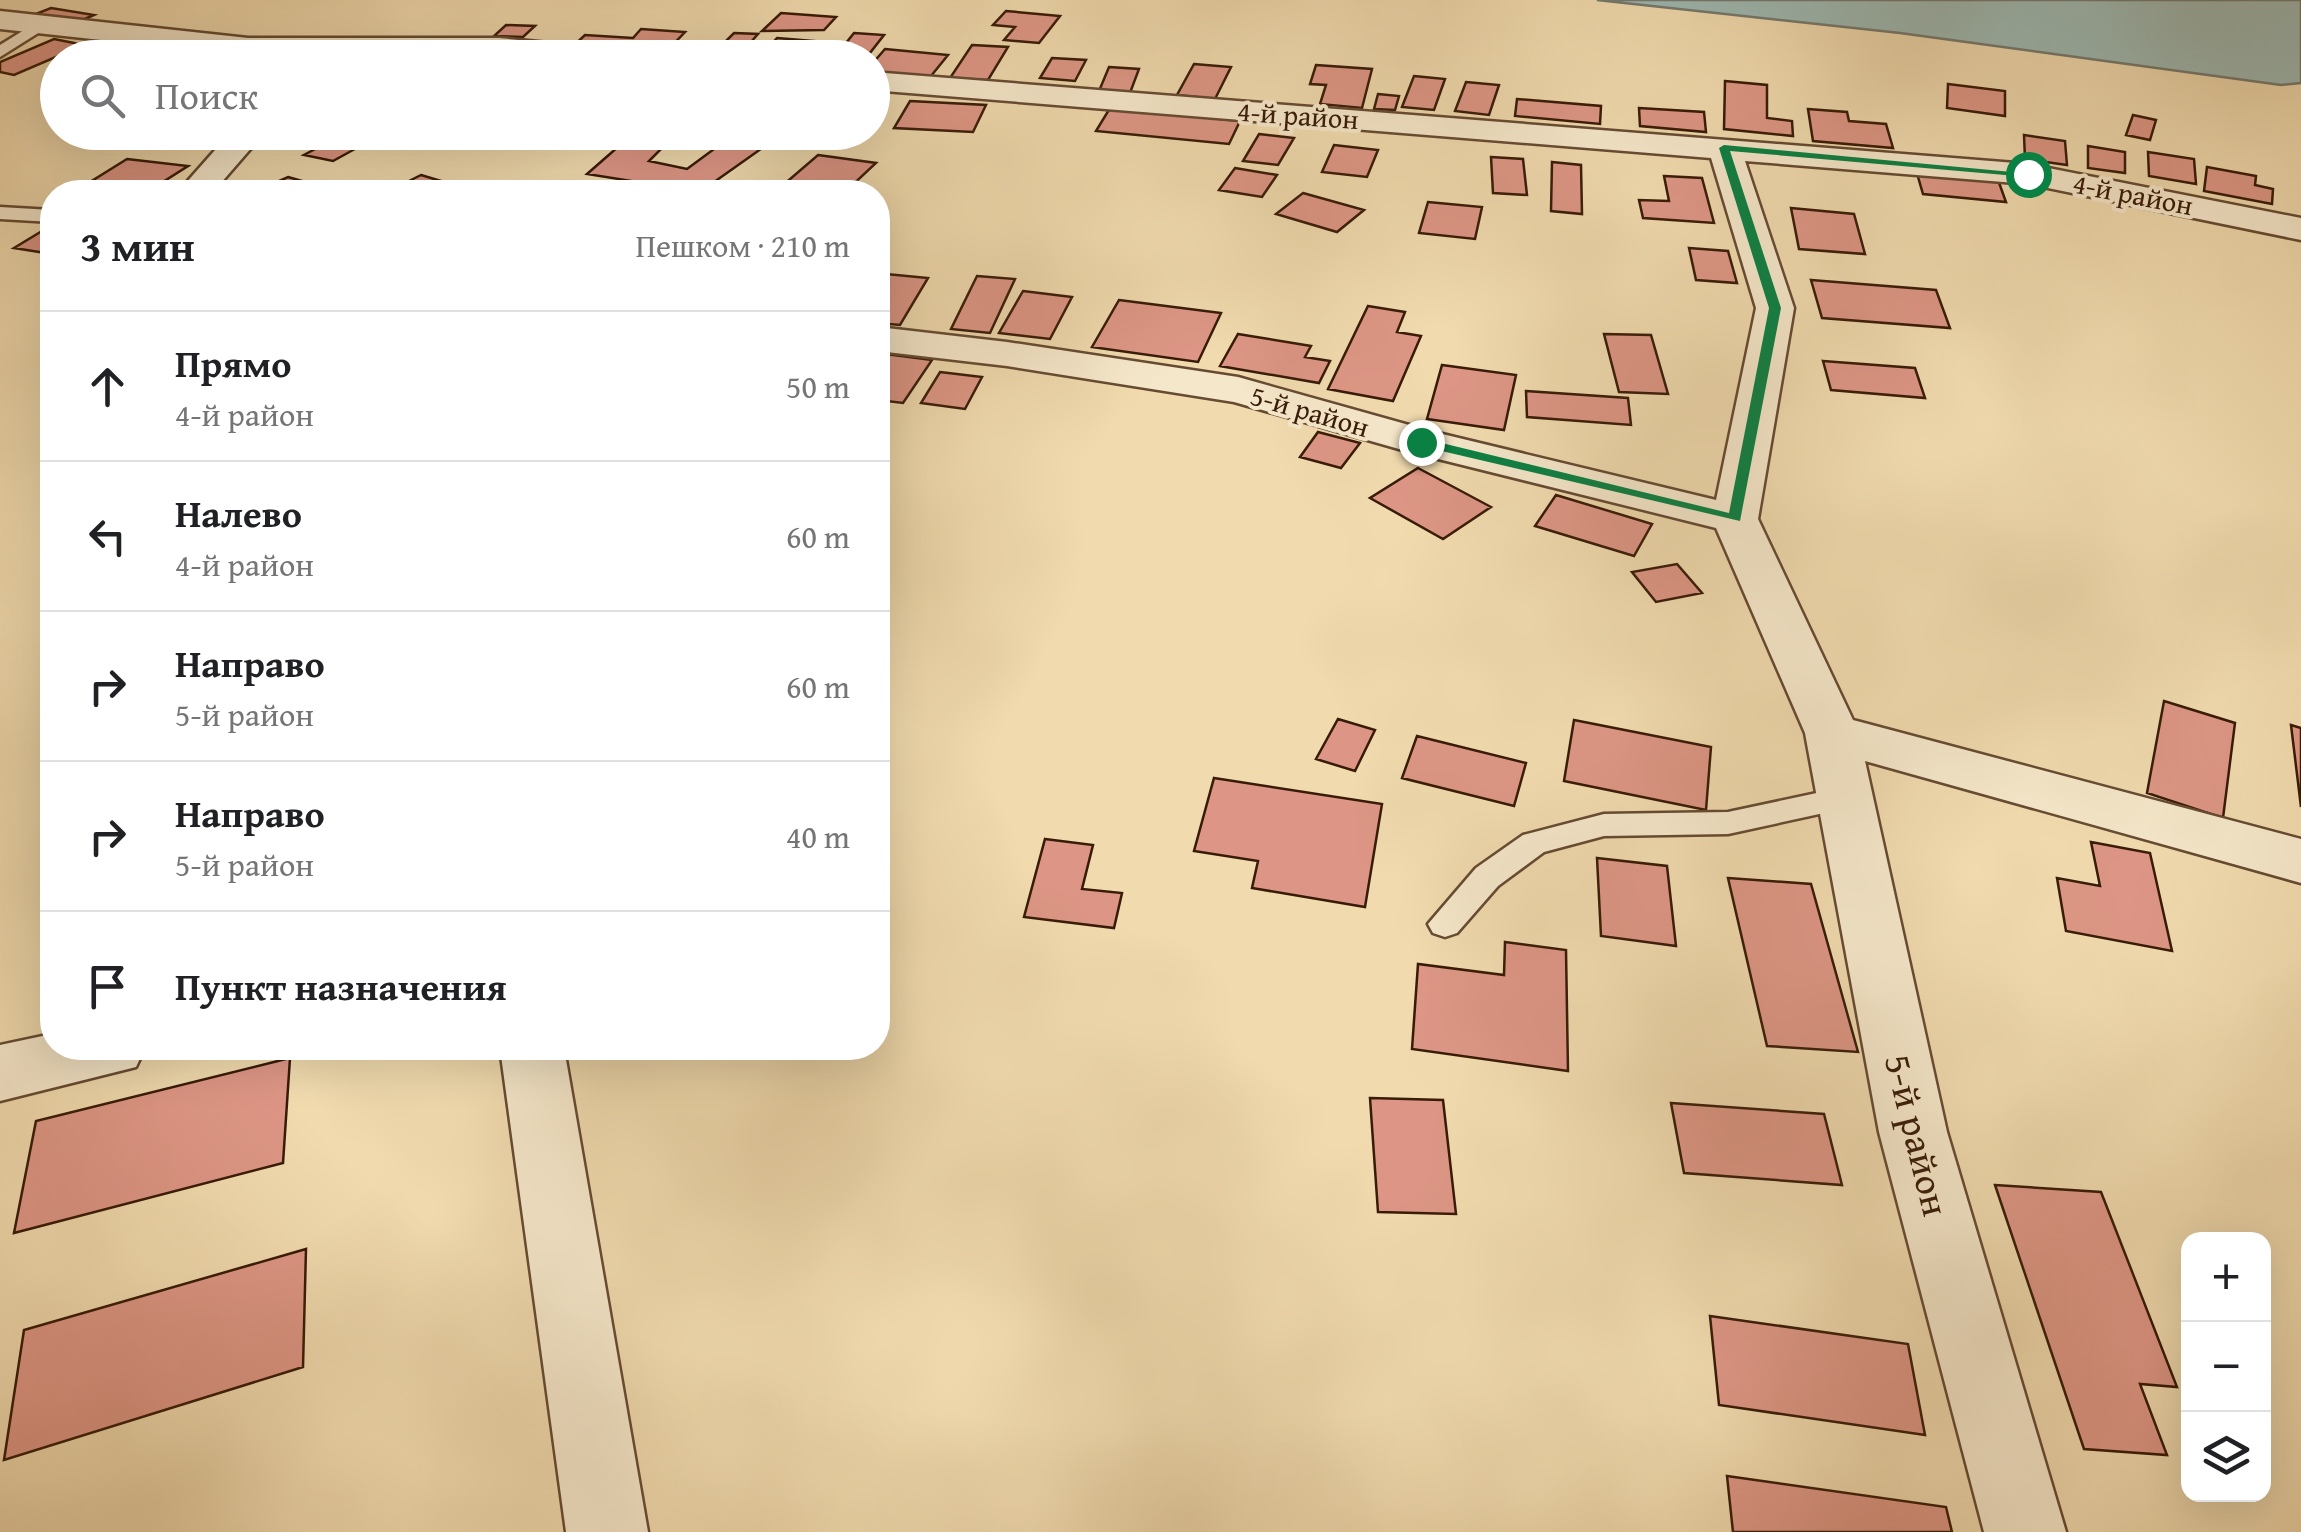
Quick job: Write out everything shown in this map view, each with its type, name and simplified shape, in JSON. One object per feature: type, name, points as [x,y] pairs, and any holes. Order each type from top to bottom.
[{"type":"street","points":[[0,20],[189,40]]},
{"type":"street","name":"4-й район","points":[[890,83],[2028,174],[2301,229]]},
{"type":"street","points":[[1724,148],[1775,308],[1735,518]]},
{"type":"street","points":[[205,180],[232,150]]},
{"type":"street","name":"5-й район","points":[[890,340],[1007,354],[1238,390],[1421,442],[1735,518],[1832,733],[1913,1132],[2025,1532]]},
{"type":"street","points":[[1832,733],[2301,862]]},
{"type":"street","points":[[0,1073],[58,1060]]},
{"type":"street","points":[[534,1060],[608,1532]]},
{"type":"lane","points":[[0,52],[43,25]]},
{"type":"lane","points":[[0,213],[40,215]]},
{"type":"lane","points":[[1445,924],[1487,877],[1534,843],[1604,825],[1728,823],[1845,798]]},
{"type":"water","points":[[1597,0],[2301,0],[2301,83],[2281,85],[1900,33]]},
{"type":"building","points":[[51,8],[94,15],[71,25],[28,17]]},
{"type":"building","points":[[1006,11],[1060,16],[1039,43],[1004,40],[1015,27],[993,25]]},
{"type":"building","points":[[781,13],[836,17],[824,30],[762,31]]},
{"type":"building","points":[[506,25],[535,26],[523,37],[494,36]]},
{"type":"building","points":[[641,29],[685,32],[677,40],[580,40],[585,35],[633,38]]},
{"type":"building","points":[[734,33],[758,34],[753,40],[727,40]]},
{"type":"building","points":[[854,33],[884,35],[880,40],[848,40]]},
{"type":"building","points":[[40,45],[40,64],[14,75],[0,72],[0,62]]},
{"type":"building","points":[[972,45],[1008,47],[988,80],[950,78]]},
{"type":"building","points":[[890,49],[948,55],[931,76],[890,73]]},
{"type":"building","points":[[1052,58],[1086,60],[1075,81],[1040,78]]},
{"type":"building","points":[[1194,64],[1231,67],[1215,99],[1177,95]]},
{"type":"building","points":[[1316,65],[1372,69],[1362,108],[1320,104],[1326,85],[1310,84]]},
{"type":"building","points":[[1109,67],[1139,69],[1130,93],[1099,91]]},
{"type":"building","points":[[1414,76],[1445,79],[1434,110],[1402,107]]},
{"type":"building","points":[[1725,81],[1767,85],[1767,118],[1792,121],[1793,136],[1724,129]]},
{"type":"building","points":[[1466,82],[1499,85],[1489,115],[1455,111]]},
{"type":"building","points":[[1948,84],[2005,91],[2005,116],[1947,108]]},
{"type":"building","points":[[1378,94],[1399,96],[1395,110],[1374,109]]},
{"type":"building","points":[[1517,99],[1601,106],[1600,124],[1515,116]]},
{"type":"building","points":[[910,101],[986,105],[973,132],[894,128]]},
{"type":"building","points":[[1110,108],[1240,121],[1229,144],[1096,131]]},
{"type":"building","points":[[1639,108],[1704,112],[1706,132],[1640,126]]},
{"type":"building","points":[[1808,109],[1847,112],[1849,121],[1886,124],[1893,148],[1813,141]]},
{"type":"building","points":[[2133,115],[2156,120],[2150,140],[2126,135]]},
{"type":"building","points":[[1259,134],[1294,138],[1278,165],[1243,161]]},
{"type":"building","points":[[2024,135],[2065,141],[2067,165],[2025,159]]},
{"type":"building","points":[[1334,145],[1378,150],[1367,177],[1322,172]]},
{"type":"building","points":[[2088,146],[2125,152],[2125,173],[2088,168]]},
{"type":"building","points":[[313,150],[353,150],[333,161],[304,155]]},
{"type":"building","points":[[614,150],[660,150],[649,161],[687,169],[713,150],[759,150],[717,180],[625,180],[587,174]]},
{"type":"building","points":[[2148,152],[2194,159],[2196,184],[2149,176]]},
{"type":"building","points":[[818,155],[876,163],[858,180],[789,180]]},
{"type":"building","points":[[1491,157],[1523,159],[1527,195],[1493,193]]},
{"type":"building","points":[[127,159],[188,166],[166,180],[93,180]]},
{"type":"building","points":[[1552,162],[1581,165],[1582,214],[1551,211]]},
{"type":"building","points":[[2207,167],[2256,176],[2255,185],[2273,189],[2272,204],[2204,191]]},
{"type":"building","points":[[1235,168],[1277,175],[1262,197],[1219,190]]},
{"type":"building","points":[[1916,170],[1997,177],[2006,202],[1923,194]]},
{"type":"building","points":[[421,175],[438,180],[411,180]]},
{"type":"building","points":[[1664,176],[1702,178],[1714,223],[1643,218],[1639,200],[1669,201]]},
{"type":"building","points":[[1303,193],[1364,210],[1337,232],[1276,214]]},
{"type":"building","points":[[1428,202],[1482,207],[1475,239],[1419,233]]},
{"type":"building","points":[[1791,208],[1854,214],[1865,254],[1799,249]]},
{"type":"building","points":[[40,232],[40,252],[14,248]]},
{"type":"building","points":[[1689,248],[1728,251],[1737,283],[1696,280]]},
{"type":"building","points":[[890,274],[928,278],[900,325],[890,324]]},
{"type":"building","points":[[977,276],[1015,279],[990,333],[951,329]]},
{"type":"building","points":[[1811,280],[1936,290],[1950,328],[1822,318]]},
{"type":"building","points":[[1023,291],[1072,297],[1050,339],[999,333]]},
{"type":"building","points":[[1119,300],[1221,313],[1198,362],[1092,347]]},
{"type":"building","points":[[1368,306],[1405,312],[1397,332],[1421,336],[1393,401],[1328,389]]},
{"type":"building","points":[[1238,334],[1311,346],[1305,357],[1330,361],[1319,383],[1220,366]]},
{"type":"building","points":[[1604,334],[1651,335],[1668,394],[1619,392]]},
{"type":"building","points":[[890,355],[932,360],[903,403],[890,401]]},
{"type":"building","points":[[1823,361],[1915,368],[1925,398],[1831,390]]},
{"type":"building","points":[[1442,365],[1516,375],[1504,430],[1427,419]]},
{"type":"building","points":[[940,372],[982,377],[965,409],[921,403]]},
{"type":"building","points":[[1526,391],[1628,398],[1631,425],[1527,417]]},
{"type":"building","points":[[1318,432],[1360,443],[1341,468],[1300,457]]},
{"type":"building","points":[[1418,468],[1491,507],[1443,539],[1370,498]]},
{"type":"building","points":[[1556,495],[1652,524],[1634,556],[1535,526]]},
{"type":"building","points":[[1677,564],[1702,593],[1656,602],[1632,572]]},
{"type":"building","points":[[2164,701],[2235,723],[2223,818],[2147,793]]},
{"type":"building","points":[[1338,719],[1375,730],[1355,771],[1316,759]]},
{"type":"building","points":[[1574,720],[1711,747],[1706,810],[1564,781]]},
{"type":"building","points":[[2291,725],[2301,728],[2301,807]]},
{"type":"building","points":[[1417,736],[1526,763],[1514,806],[1402,778]]},
{"type":"building","points":[[1214,778],[1382,804],[1365,907],[1252,888],[1258,861],[1194,851]]},
{"type":"building","points":[[1045,839],[1093,845],[1082,889],[1122,893],[1114,928],[1024,917]]},
{"type":"building","points":[[2091,842],[2150,853],[2172,951],[2066,931],[2057,878],[2100,886]]},
{"type":"building","points":[[1597,858],[1667,866],[1676,946],[1601,936]]},
{"type":"building","points":[[1728,878],[1811,884],[1858,1052],[1767,1046]]},
{"type":"building","points":[[1505,942],[1566,950],[1568,1071],[1412,1049],[1418,964],[1504,975]]},
{"type":"building","points":[[290,1060],[283,1163],[14,1233],[36,1121]]},
{"type":"building","points":[[1370,1098],[1443,1100],[1456,1214],[1378,1212]]},
{"type":"building","points":[[1671,1103],[1824,1114],[1842,1185],[1684,1173]]},
{"type":"building","points":[[1995,1185],[2101,1192],[2177,1387],[2140,1384],[2167,1455],[2084,1449]]},
{"type":"building","points":[[306,1249],[303,1367],[4,1460],[24,1330]]},
{"type":"building","points":[[1710,1316],[1908,1344],[1925,1435],[1719,1405]]},
{"type":"building","points":[[1727,1476],[1946,1507],[1952,1532],[1733,1532]]},
{"type":"route","points":[[1421,442],[1735,518],[1775,308],[1724,148],[2028,174]]}]
